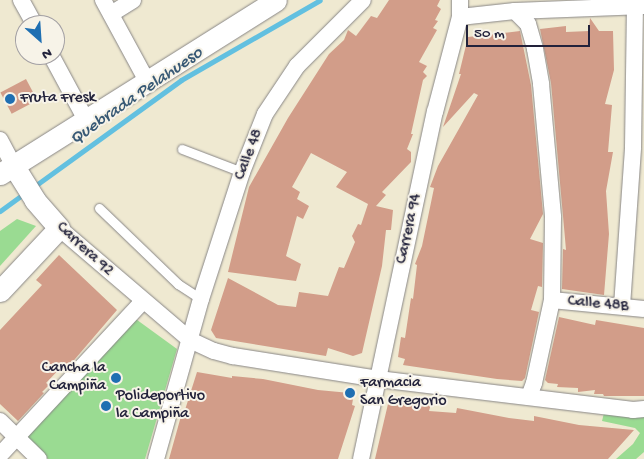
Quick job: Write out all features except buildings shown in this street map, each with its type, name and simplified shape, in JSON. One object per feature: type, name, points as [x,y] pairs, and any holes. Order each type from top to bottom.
[{"type":"street","points":[[22,0],[30,15]]},
{"type":"street","points":[[134,0],[107,7],[148,81]]},
{"type":"street","name":"Calle 48","points":[[156,459],[201,299],[242,172],[265,114],[296,66],[363,0]]},
{"type":"street","name":"Carrera 94","points":[[361,459],[434,112],[460,17],[460,0]]},
{"type":"street","points":[[13,174],[86,120],[273,1]]},
{"type":"street","points":[[460,17],[515,11],[640,6],[622,306]]},
{"type":"street","points":[[515,11],[528,24],[541,84],[553,217],[552,300],[534,383],[529,397]]},
{"type":"street","points":[[56,65],[86,120]]},
{"type":"street","name":"Carrera 92","points":[[0,140],[13,174],[59,228],[142,302],[190,340],[233,356],[378,379],[634,410],[644,409]]},
{"type":"street","points":[[0,291],[59,228]]},
{"type":"street","name":"Calle 48B","points":[[552,300],[644,309]]},
{"type":"street","points":[[0,455],[142,302]]},
{"type":"street","points":[[0,421],[39,459]]},
{"type":"lane","points":[[182,149],[242,172]]},
{"type":"lane","points":[[100,208],[178,284],[201,299]]},
{"type":"green space","points":[[17,219],[36,226],[0,266],[0,231]]},
{"type":"green space","name":"Polideportivo la Campiña","points":[[133,317],[177,349],[145,459],[48,459],[27,437]]},
{"type":"green space","points":[[604,413],[644,414],[644,452],[636,459],[616,459],[633,444],[640,433],[635,428],[602,421]]},
{"type":"waterway","name":"Quebrada Pelahueso","points":[[32,188],[181,80],[320,0]]},
{"type":"waterway","name":"Quebrada Pelahueso","points":[[0,211],[25,193]]},
{"type":"place","name":"Fruta Fresk","points":[[10,99]]},
{"type":"place","name":"Cancha la Campiña","points":[[116,378]]},
{"type":"place","name":"Farmacia San Gregorio","points":[[350,393]]},
{"type":"place","name":"Polideportivo la Campiña","points":[[106,406]]}]
